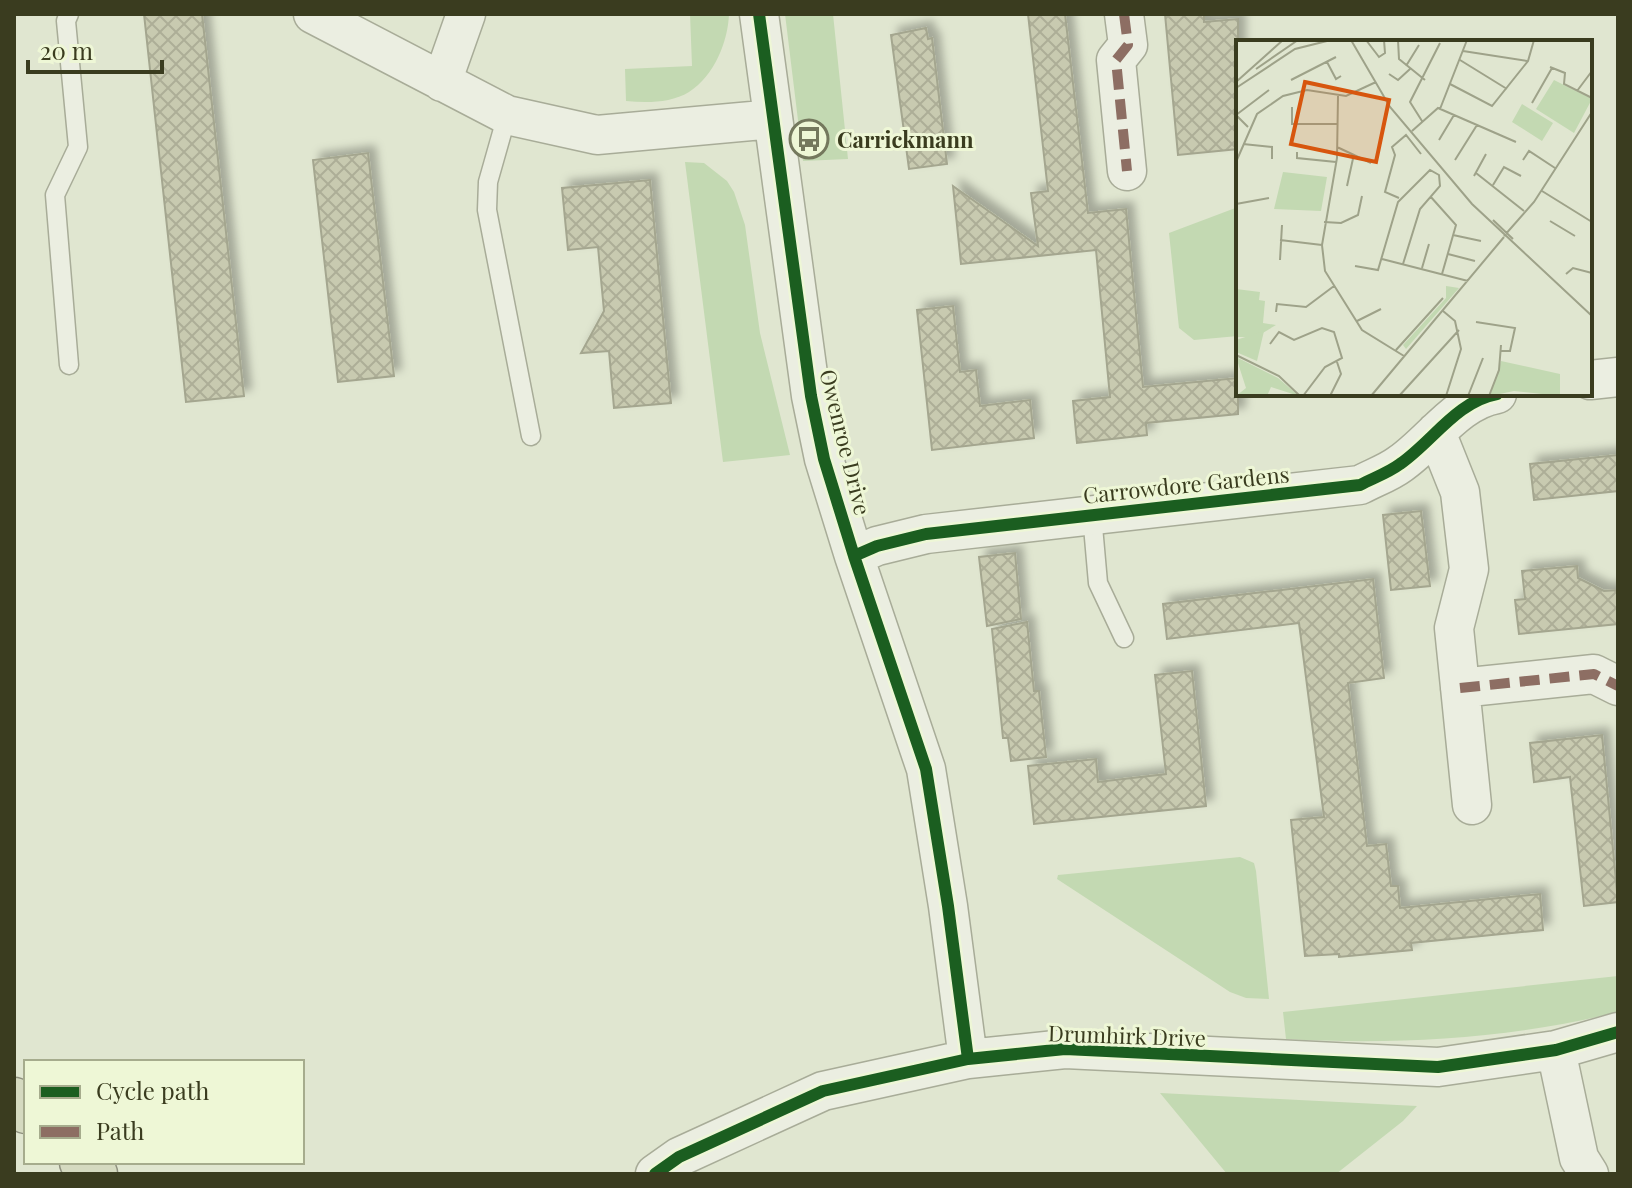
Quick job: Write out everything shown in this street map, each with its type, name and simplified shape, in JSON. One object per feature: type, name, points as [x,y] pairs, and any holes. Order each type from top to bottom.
[{"type":"street","points":[[313,14],[507,115],[597,135],[773,119]]},
{"type":"street","points":[[442,82],[466,14]]},
{"type":"street","name":"Owenroe Drive","points":[[759,14],[811,396],[824,459],[926,769],[968,1059]]},
{"type":"street","points":[[1124,14],[1128,45],[1116,60],[1127,171]]},
{"type":"street","points":[[1592,380],[1618,377]]},
{"type":"street","name":"Carrowdore Gardens","points":[[854,556],[877,546],[926,534],[1360,485],[1401,464],[1436,432],[1486,396]]},
{"type":"street","points":[[1436,432],[1460,492],[1469,569],[1454,628],[1472,805]]},
{"type":"street","points":[[1460,688],[1594,674],[1618,686]]},
{"type":"street","name":"Drumhirk Drive","points":[[655,1174],[679,1157],[823,1091],[968,1059],[1065,1049],[1438,1067],[1556,1050],[1618,1032]]},
{"type":"street","points":[[1556,1050],[1579,1158],[1589,1174]]},
{"type":"lane","points":[[69,14],[66,21],[78,147],[55,195],[69,365]]},
{"type":"lane","points":[[507,115],[488,182],[487,210],[531,436]]},
{"type":"lane","points":[[1092,515],[1098,583],[1124,638]]},
{"type":"green space","points":[[690,14],[729,14],[726,36],[718,58],[706,77],[689,92],[675,98],[650,102],[626,101],[625,69],[692,66]]},
{"type":"green space","points":[[785,14],[833,14],[848,159],[803,161]]},
{"type":"green space","points":[[685,162],[704,163],[727,181],[734,192],[745,225],[760,333],[790,455],[723,462]]},
{"type":"green space","points":[[1236,208],[1236,336],[1194,340],[1179,328],[1169,233]]},
{"type":"green space","points":[[1240,857],[1254,863],[1256,871],[1269,999],[1246,998],[1230,992],[1057,879],[1058,875]]},
{"type":"green space","points":[[1618,976],[1618,1012],[1577,1021],[1453,1038],[1369,1041],[1286,1039],[1283,1012]]},
{"type":"green space","points":[[1160,1093],[1417,1106],[1403,1121],[1336,1174],[1227,1174]]},
{"type":"building","points":[[144,14],[202,14],[244,396],[186,402]]},
{"type":"building","points":[[1028,14],[1065,14],[1088,213],[1126,209],[1143,387],[1236,378],[1238,414],[1146,423],[1147,435],[1077,443],[1073,401],[1110,397],[1096,250],[961,264],[953,186],[1038,246],[1031,193],[1048,191]]},
{"type":"building","points":[[1165,14],[1204,14],[1204,22],[1238,19],[1236,149],[1178,155]]},
{"type":"building","points":[[926,28],[928,39],[932,38],[947,164],[909,169],[891,35]]},
{"type":"building","points":[[368,153],[394,376],[338,382],[313,160]]},
{"type":"building","points":[[650,180],[671,403],[614,408],[609,351],[581,353],[604,311],[598,247],[568,250],[562,188]]},
{"type":"building","points":[[953,306],[960,372],[976,370],[980,406],[1030,400],[1034,438],[932,450],[917,310]]},
{"type":"building","points":[[1618,455],[1618,491],[1534,500],[1530,464]]},
{"type":"building","points":[[1421,511],[1430,586],[1391,590],[1383,515]]},
{"type":"building","points":[[1015,553],[1021,619],[987,626],[979,557]]},
{"type":"building","points":[[1577,566],[1578,578],[1604,591],[1618,590],[1618,624],[1519,634],[1515,600],[1525,599],[1522,571]]},
{"type":"building","points":[[1373,579],[1384,678],[1348,683],[1367,846],[1386,844],[1391,886],[1398,886],[1400,908],[1540,894],[1543,930],[1411,943],[1412,950],[1339,957],[1339,954],[1305,956],[1291,820],[1324,817],[1299,623],[1167,639],[1163,604]]},
{"type":"building","points":[[1027,622],[1034,691],[1039,691],[1046,757],[1011,761],[1008,738],[1003,738],[992,629]]},
{"type":"building","points":[[1192,671],[1206,806],[1034,824],[1028,766],[1096,759],[1098,782],[1166,774],[1155,675]]},
{"type":"building","points":[[1602,735],[1618,902],[1584,906],[1570,777],[1534,782],[1530,743]]},
{"type":"marked path","points":[[1124,14],[1128,45],[1116,60],[1127,171]]},
{"type":"marked path","points":[[1460,688],[1594,674],[1618,686]]},
{"type":"cycle path","points":[[759,14],[811,396],[824,459],[926,769],[968,1059]]},
{"type":"cycle path","points":[[854,556],[877,546],[926,534],[1360,485],[1400,464],[1457,413],[1490,396]]},
{"type":"cycle path","points":[[655,1174],[679,1157],[823,1091],[968,1059],[1065,1049],[1438,1067],[1556,1050],[1618,1032]]},
{"type":"place","name":"Carrickmann","points":[[809,139]]}]
